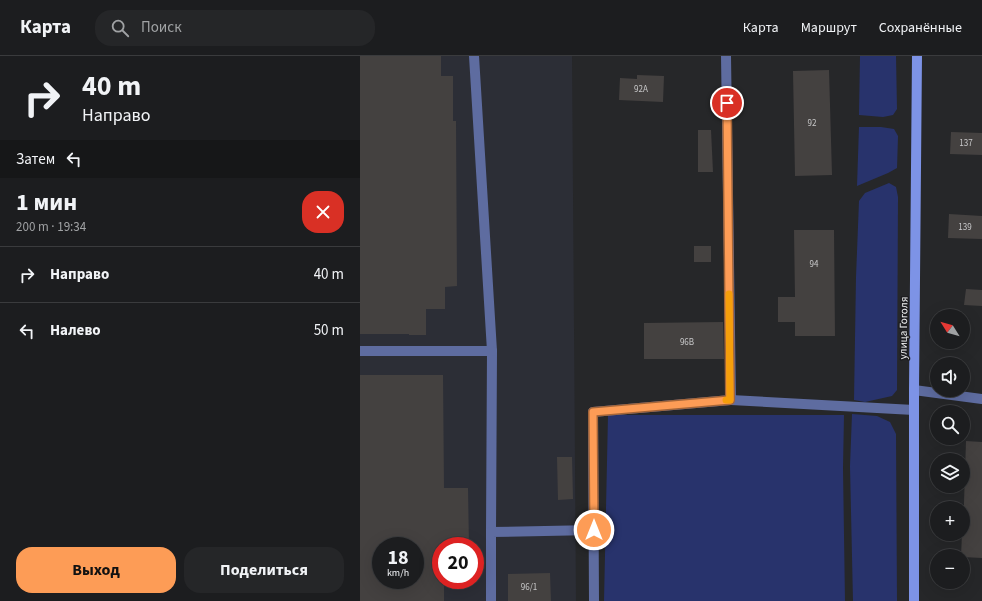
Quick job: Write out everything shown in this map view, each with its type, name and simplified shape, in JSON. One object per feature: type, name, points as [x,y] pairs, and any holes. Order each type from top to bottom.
[{"type":"street","points":[[474,56],[492,351],[491,601]]},
{"type":"street","points":[[726,56],[730,400]]},
{"type":"street","name":"улица Гоголя","points":[[914,601],[917,56]]},
{"type":"street","points":[[360,351],[492,351]]},
{"type":"street","points":[[914,390],[982,399]]},
{"type":"street","points":[[594,601],[593,412],[730,400],[914,410]]},
{"type":"street","points":[[491,532],[594,530]]},
{"type":"shaded area","points":[[360,56],[572,56],[576,601],[360,601]]},
{"type":"shaded area","points":[[860,56],[896,56],[897,109],[893,115],[883,117],[859,115]]},
{"type":"shaded area","points":[[859,127],[881,127],[894,129],[898,136],[897,168],[857,186]]},
{"type":"shaded area","points":[[889,183],[896,187],[898,197],[897,390],[892,396],[865,402],[854,400],[859,201],[865,193]]},
{"type":"shaded area","points":[[852,414],[877,416],[890,422],[896,434],[897,601],[853,601],[850,466]]},
{"type":"shaded area","points":[[608,415],[844,415],[843,468],[845,601],[604,601]]},
{"type":"building","points":[[360,56],[441,56],[441,76],[453,76],[453,121],[456,121],[457,286],[445,287],[445,309],[426,309],[426,335],[360,334]]},
{"type":"building","points":[[829,70],[832,175],[795,176],[793,71]]},
{"type":"building","points":[[637,75],[664,76],[663,102],[619,100],[620,78],[637,79]]},
{"type":"building","points":[[698,130],[711,130],[713,172],[698,172]]},
{"type":"building","points":[[951,132],[982,133],[982,155],[950,154]]},
{"type":"building","points":[[949,214],[982,216],[982,239],[948,238]]},
{"type":"building","points":[[794,230],[834,230],[835,336],[795,336],[795,322],[778,322],[778,297],[795,297]]},
{"type":"building","points":[[694,246],[711,246],[711,262],[694,262]]},
{"type":"building","points":[[966,289],[982,290],[982,306],[964,305]]},
{"type":"building","points":[[723,322],[724,359],[644,359],[644,323]]},
{"type":"building","points":[[360,375],[443,375],[444,488],[468,488],[469,537],[432,537],[432,589],[444,589],[444,601],[360,601]]},
{"type":"building","points":[[970,441],[982,442],[982,558],[970,557],[970,549],[961,549],[962,541],[970,541],[970,501],[964,501],[964,493],[970,493],[970,453],[966,453],[966,445],[970,445]]},
{"type":"building","points":[[557,457],[572,457],[573,499],[558,500]]},
{"type":"building","points":[[550,573],[551,601],[508,601],[508,574]]},
{"type":"slow traffic","points":[[726,400],[730,400],[729,294]]},
{"type":"route","points":[[594,530],[593,412],[730,400],[727,103]]}]
